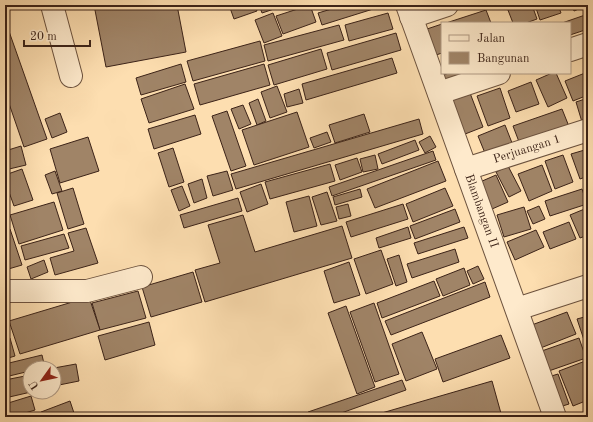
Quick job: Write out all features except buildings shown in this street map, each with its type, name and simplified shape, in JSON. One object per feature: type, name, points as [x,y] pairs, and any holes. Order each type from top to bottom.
[{"type":"street","points":[[52,5],[71,76]]},
{"type":"street","points":[[409,11],[447,5]]},
{"type":"street","name":"Blambangan II","points":[[409,11],[555,417]]},
{"type":"street","points":[[571,50],[588,44]]},
{"type":"street","points":[[439,93],[496,74]]},
{"type":"street","name":"Perjuangan 1","points":[[466,168],[588,130]]},
{"type":"street","points":[[5,291],[86,291],[141,277]]},
{"type":"street","points":[[516,309],[588,286]]}]
